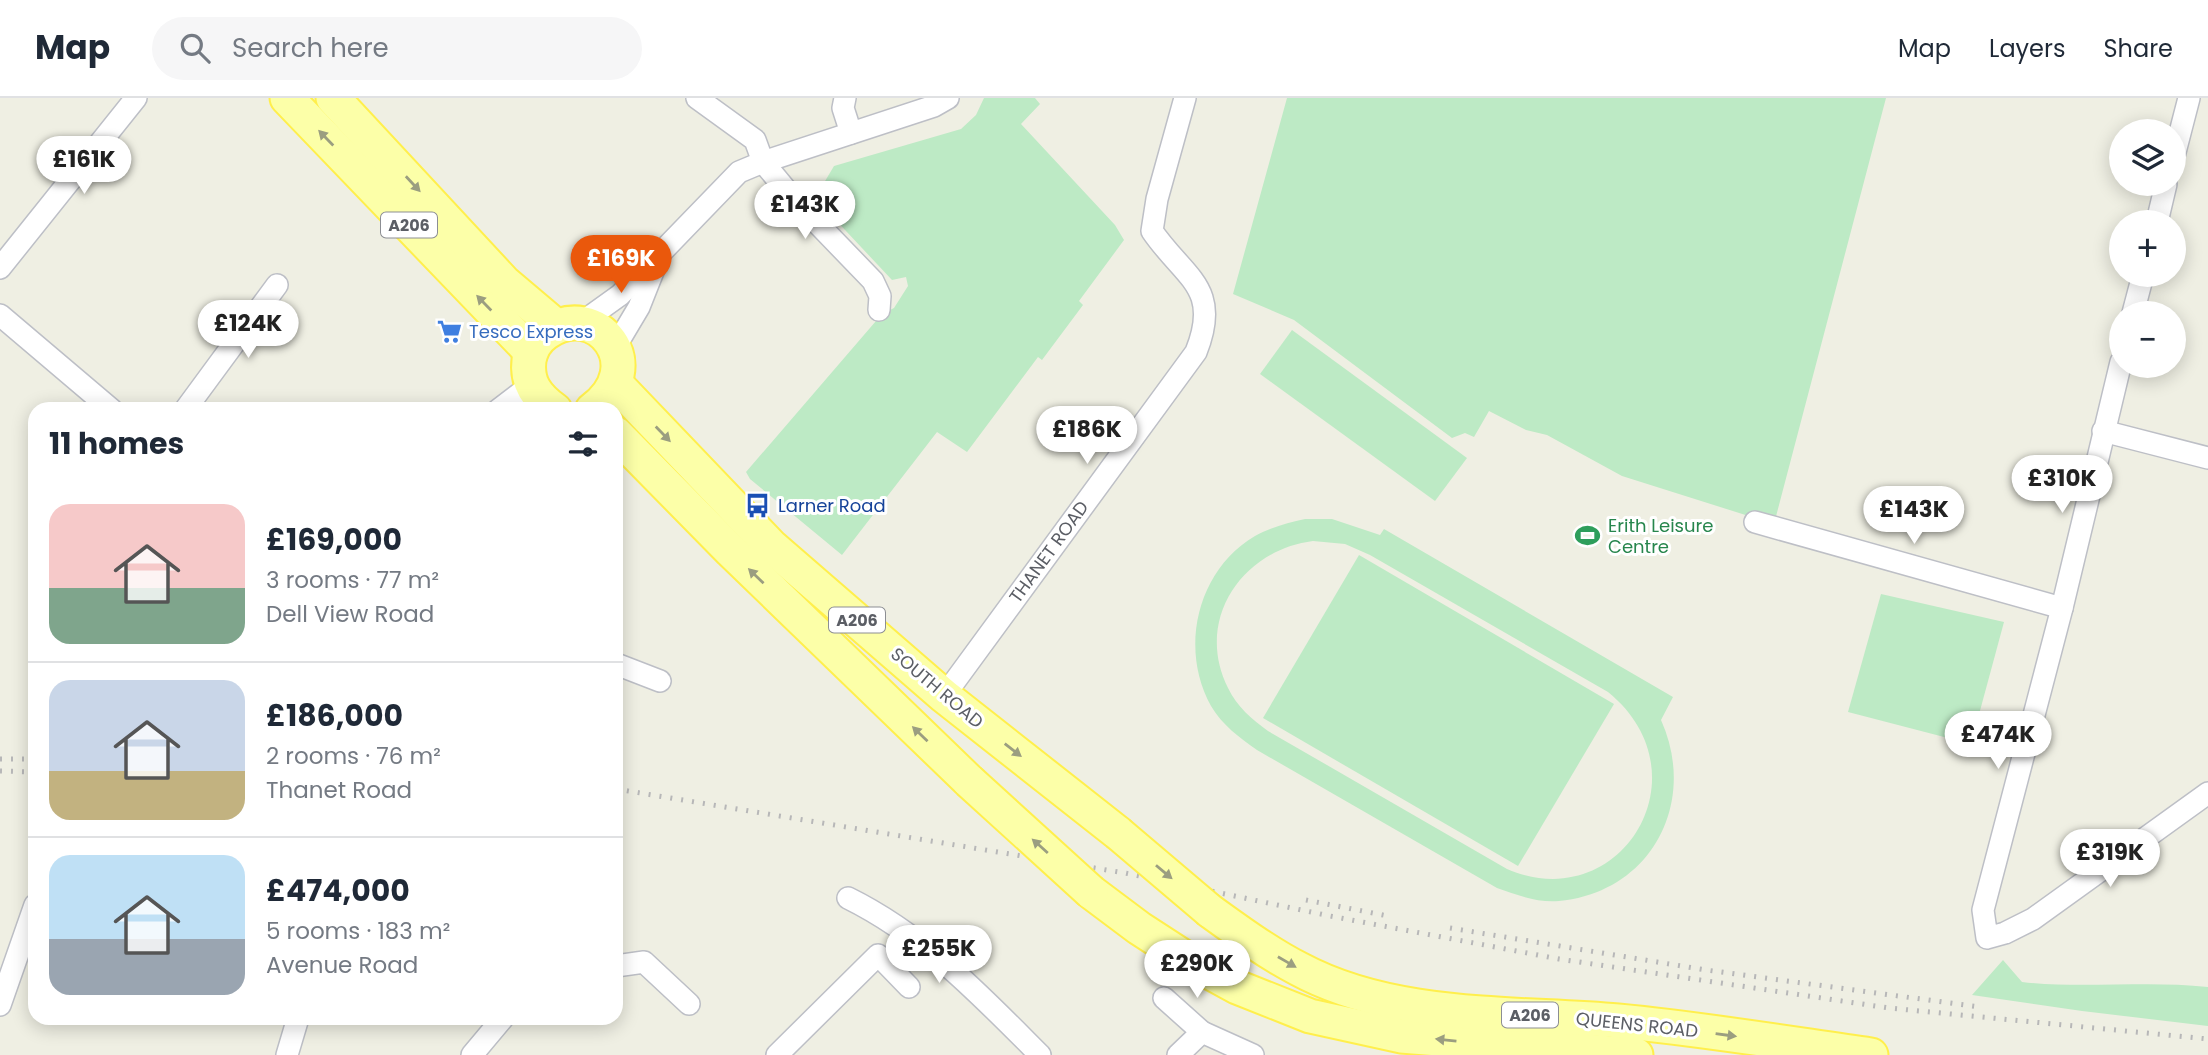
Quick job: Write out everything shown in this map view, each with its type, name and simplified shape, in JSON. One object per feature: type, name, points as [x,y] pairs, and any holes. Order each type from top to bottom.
[{"type":"main road","name":"A206","points":[[288,98],[531,352]]},
{"type":"main road","name":"A206","points":[[333,98],[504,282],[568,325]]},
{"type":"main road","points":[[544,402],[531,385],[528,370],[531,352],[538,339],[568,325],[598,330],[614,349],[618,365],[616,384],[602,402]]},
{"type":"main road","name":"SOUTH ROAD","points":[[616,384],[771,546],[944,696],[1118,833]]},
{"type":"main road","name":"QUEENS ROAD","points":[[623,441],[731,551],[968,782],[1091,891],[1171,951],[1237,986],[1310,1016],[1401,1036],[1636,1055]]},
{"type":"main road","name":"QUEENS ROAD","points":[[1118,833],[1210,911],[1251,941],[1301,971],[1355,992],[1401,1004],[1620,1021],[1871,1055]]},
{"type":"street","points":[[0,268],[136,98]]},
{"type":"street","points":[[697,98],[755,140],[763,162],[791,196],[873,281],[880,296],[879,310]]},
{"type":"street","points":[[845,98],[843,108],[851,133]]},
{"type":"street","points":[[568,325],[620,295],[739,172],[933,106],[948,98]]},
{"type":"street","name":"THANET ROAD","points":[[944,696],[1196,352],[1202,337],[1204,302],[1198,285],[1152,231],[1157,199],[1185,98]]},
{"type":"street","points":[[2184,119],[2189,98]]},
{"type":"street","points":[[614,349],[639,307],[659,255]]},
{"type":"street","points":[[191,402],[277,285]]},
{"type":"street","points":[[0,315],[103,402]]},
{"type":"street","points":[[2117,378],[2062,608],[1983,910],[1987,938],[2033,919],[2208,793]]},
{"type":"street","points":[[509,402],[531,385]]},
{"type":"street","points":[[2103,431],[2208,458]]},
{"type":"street","points":[[1755,522],[2062,608]]},
{"type":"street","points":[[623,667],[660,681]]},
{"type":"street","points":[[848,898],[872,910],[951,967],[1040,1055]]},
{"type":"street","points":[[0,1004],[28,925]]},
{"type":"street","points":[[777,1055],[878,955],[909,987]]},
{"type":"street","points":[[623,965],[644,962],[689,1004]]},
{"type":"street","points":[[1164,998],[1202,1032],[1253,1055]]},
{"type":"street","points":[[287,1055],[296,1025]]},
{"type":"street","points":[[472,1055],[497,1025]]},
{"type":"street","points":[[1178,1055],[1202,1032]]},
{"type":"green space","points":[[984,98],[1035,98],[1040,104],[1021,124],[1115,225],[1124,240],[1079,301],[1083,305],[1042,360],[1038,357],[967,452],[937,432],[842,555],[750,479],[746,472],[882,314],[894,308],[908,286],[906,277],[892,280],[815,198],[834,166],[961,129],[976,115]]},
{"type":"green space","points":[[1287,98],[1886,98],[1774,524],[1622,476],[1547,435],[1526,430],[1489,411],[1474,437],[1465,433],[1452,438],[1294,320],[1233,294]]},
{"type":"green space","points":[[1292,330],[1467,458],[1435,501],[1260,374]]},
{"type":"green space","points":[[1305,519],[1332,519],[1380,535],[1384,529],[1673,697],[1661,720],[1671,751],[1674,782],[1670,811],[1659,838],[1642,861],[1619,880],[1592,894],[1551,901],[1535,900],[1512,893],[1497,888],[1257,750],[1226,725],[1211,706],[1201,684],[1196,660],[1199,612],[1207,590],[1219,569],[1235,551],[1255,536]],"holes":[[[1313,541],[1345,544],[1370,555],[1608,692],[1637,725],[1651,761],[1650,797],[1638,829],[1616,856],[1585,873],[1548,879],[1507,869],[1268,731],[1240,707],[1228,688],[1219,663],[1217,638],[1221,614],[1231,592],[1246,574],[1265,558],[1288,547]]]},
{"type":"green space","points":[[1359,555],[1614,704],[1518,866],[1263,718]]},
{"type":"green space","points":[[1881,594],[2004,622],[1971,744],[1848,712]]},
{"type":"green space","points":[[2003,960],[2022,982],[2208,987],[2208,1026],[1972,995]]},
{"type":"railway","points":[[0,759],[28,759]]},
{"type":"railway","points":[[0,771],[28,772]]},
{"type":"railway","points":[[623,790],[1125,873],[1330,916],[1559,959],[1889,1008],[2208,1039]]},
{"type":"railway","points":[[1306,900],[1388,916]]},
{"type":"railway","points":[[1450,928],[1706,970],[1980,1007]]},
{"type":"place","name":"Tesco Express","points":[[449,332]]},
{"type":"place","name":"Larner Road","points":[[758,506]]},
{"type":"place","name":"Erith Leisure Centre","points":[[1588,536]]}]
